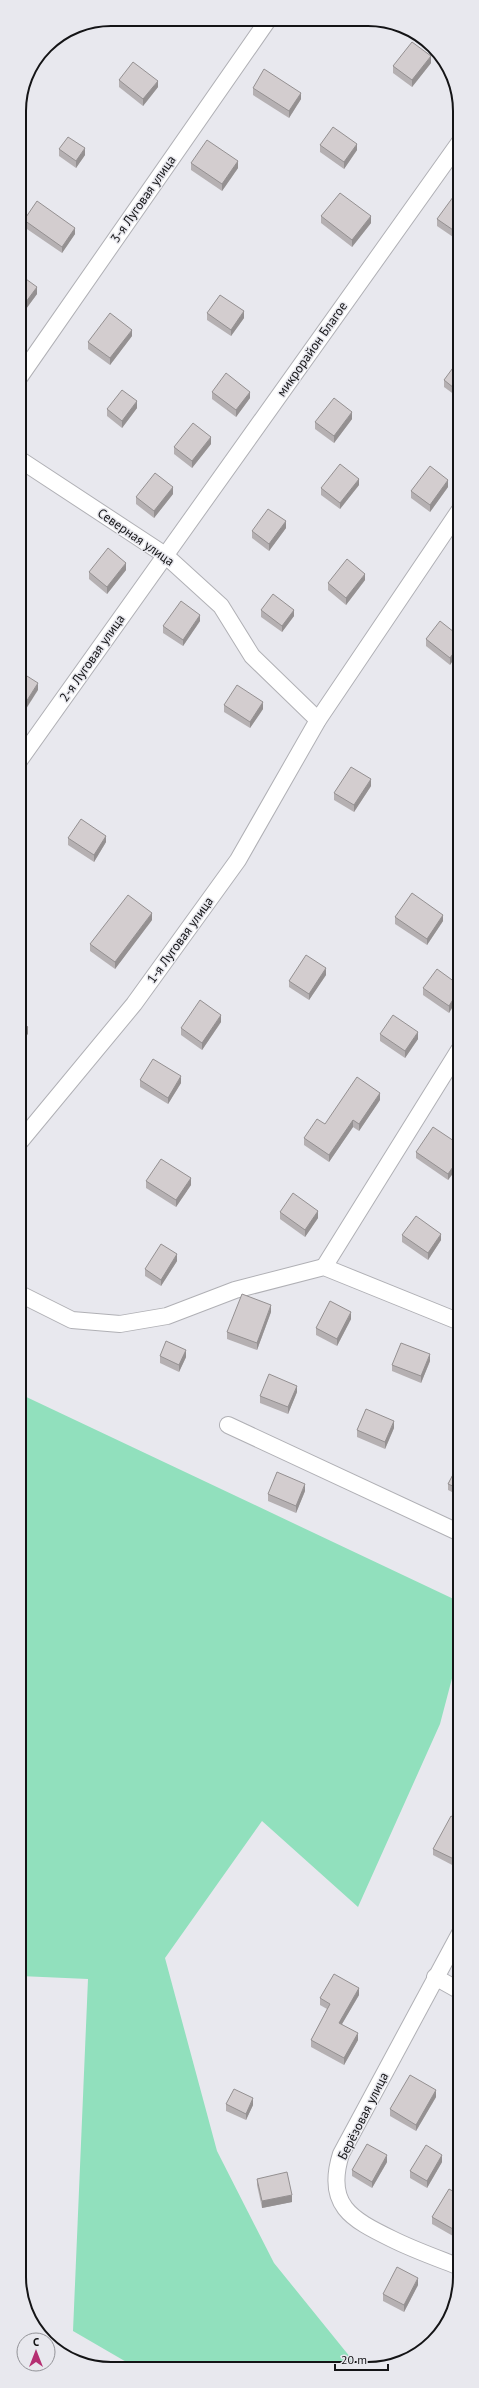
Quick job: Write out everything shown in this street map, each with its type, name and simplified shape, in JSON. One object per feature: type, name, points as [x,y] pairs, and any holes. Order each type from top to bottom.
[{"type":"street","name":"3-я Луговая улица","points":[[26,368],[264,26]]},
{"type":"street","name":"микрорайон Благое","points":[[165,555],[453,151]]},
{"type":"street","name":"Северная улица","points":[[26,464],[165,555],[222,606],[252,656],[318,720]]},
{"type":"street","name":"1-я Луговая улица","points":[[26,1136],[134,1004],[238,860],[318,720],[453,519]]},
{"type":"street","name":"2-я Луговая улица","points":[[26,751],[165,555]]},
{"type":"street","points":[[324,1267],[453,1061]]},
{"type":"street","points":[[26,1297],[72,1320],[120,1324],[167,1316],[235,1290],[324,1267],[453,1319]]},
{"type":"street","points":[[228,1425],[453,1530]]},
{"type":"street","name":"Берёзовая улица","points":[[453,1945],[341,2154],[336,2170],[336,2188],[346,2210],[357,2221],[401,2243],[453,2264]]},
{"type":"street","points":[[435,1977],[453,1987]]},
{"type":"green space","points":[[26,1397],[453,1599],[453,1675],[440,1724],[358,1907],[262,1821],[165,1958],[217,2151],[274,2263],[354,2362],[126,2362],[73,2331],[88,1979],[26,1976]]},
{"type":"building","points":[[412,42],[431,56],[412,80],[393,66]]},
{"type":"building","points":[[133,62],[158,81],[143,99],[119,80]]},
{"type":"building","points":[[264,69],[301,93],[289,111],[253,88]]},
{"type":"building","points":[[333,127],[357,144],[344,162],[320,145]]},
{"type":"building","points":[[68,137],[85,148],[76,161],[59,149]]},
{"type":"building","points":[[207,140],[238,161],[222,184],[191,163]]},
{"type":"building","points":[[340,193],[371,216],[352,240],[321,216]]},
{"type":"building","points":[[453,197],[453,230],[437,219]]},
{"type":"building","points":[[37,201],[75,228],[62,247],[26,221],[26,217]]},
{"type":"building","points":[[26,279],[37,287],[26,302]]},
{"type":"building","points":[[220,295],[244,311],[231,330],[207,313]]},
{"type":"building","points":[[110,313],[132,330],[110,358],[88,342]]},
{"type":"building","points":[[453,368],[453,387],[444,380]]},
{"type":"building","points":[[226,373],[250,392],[236,410],[212,392]]},
{"type":"building","points":[[122,390],[137,401],[122,421],[107,409]]},
{"type":"building","points":[[334,398],[352,412],[334,436],[315,422]]},
{"type":"building","points":[[193,423],[211,437],[192,461],[174,447]]},
{"type":"building","points":[[340,464],[359,479],[340,503],[321,488]]},
{"type":"building","points":[[430,466],[448,480],[430,505],[411,491]]},
{"type":"building","points":[[155,473],[173,487],[154,511],[136,497]]},
{"type":"building","points":[[268,509],[286,521],[269,544],[252,531]]},
{"type":"building","points":[[108,548],[126,563],[107,587],[89,572]]},
{"type":"building","points":[[347,559],[365,574],[346,598],[328,583]]},
{"type":"building","points":[[273,594],[294,610],[282,626],[261,610]]},
{"type":"building","points":[[181,601],[200,615],[183,640],[163,626]]},
{"type":"building","points":[[440,621],[453,631],[453,654],[450,658],[426,639]]},
{"type":"building","points":[[26,675],[38,683],[26,702]]},
{"type":"building","points":[[237,685],[263,702],[250,722],[224,705]]},
{"type":"building","points":[[351,767],[371,779],[354,805],[334,793]]},
{"type":"building","points":[[81,819],[106,836],[94,855],[68,838]]},
{"type":"building","points":[[412,893],[443,915],[427,939],[395,917]]},
{"type":"building","points":[[128,895],[152,913],[115,962],[90,944]]},
{"type":"building","points":[[306,955],[326,968],[309,994],[289,981]]},
{"type":"building","points":[[437,969],[453,981],[453,1000],[449,1006],[423,988]]},
{"type":"building","points":[[200,1000],[221,1015],[202,1043],[181,1028]]},
{"type":"building","points":[[393,1015],[418,1032],[405,1051],[380,1034]]},
{"type":"building","points":[[153,1059],[181,1076],[168,1098],[140,1080]]},
{"type":"building","points":[[357,1077],[380,1093],[359,1124],[353,1120],[329,1155],[304,1138],[317,1119],[325,1124]]},
{"type":"building","points":[[433,1127],[453,1140],[453,1167],[448,1174],[416,1152]]},
{"type":"building","points":[[161,1159],[191,1178],[176,1200],[146,1181]]},
{"type":"building","points":[[293,1193],[318,1211],[305,1230],[280,1212]]},
{"type":"building","points":[[416,1216],[441,1234],[428,1253],[402,1235]]},
{"type":"building","points":[[161,1244],[177,1254],[161,1280],[145,1269]]},
{"type":"building","points":[[242,1294],[271,1305],[257,1343],[227,1332]]},
{"type":"building","points":[[330,1301],[351,1312],[337,1339],[316,1328]]},
{"type":"building","points":[[166,1341],[186,1350],[179,1365],[160,1356]]},
{"type":"building","points":[[401,1343],[430,1354],[421,1376],[392,1365]]},
{"type":"building","points":[[269,1374],[297,1386],[288,1407],[260,1396]]},
{"type":"building","points":[[366,1409],[394,1421],[385,1442],[357,1430]]},
{"type":"building","points":[[277,1472],[305,1484],[296,1506],[268,1494]]},
{"type":"building","points":[[453,1474],[453,1486],[448,1484]]},
{"type":"building","points":[[451,1816],[453,1817],[453,1859],[433,1849]]},
{"type":"building","points":[[334,1974],[359,1988],[339,2023],[358,2033],[344,2058],[311,2040],[330,2004],[320,1998]]},
{"type":"building","points":[[410,2075],[436,2090],[416,2125],[390,2109]]},
{"type":"building","points":[[234,2089],[253,2098],[246,2114],[226,2104]]},
{"type":"building","points":[[367,2144],[387,2155],[372,2182],[352,2170]]},
{"type":"building","points":[[426,2145],[442,2155],[427,2181],[410,2171]]},
{"type":"building","points":[[287,2172],[292,2195],[262,2201],[257,2179]]},
{"type":"building","points":[[449,2189],[453,2191],[453,2229],[432,2217]]},
{"type":"building","points":[[397,2267],[418,2278],[404,2305],[383,2294]]}]
